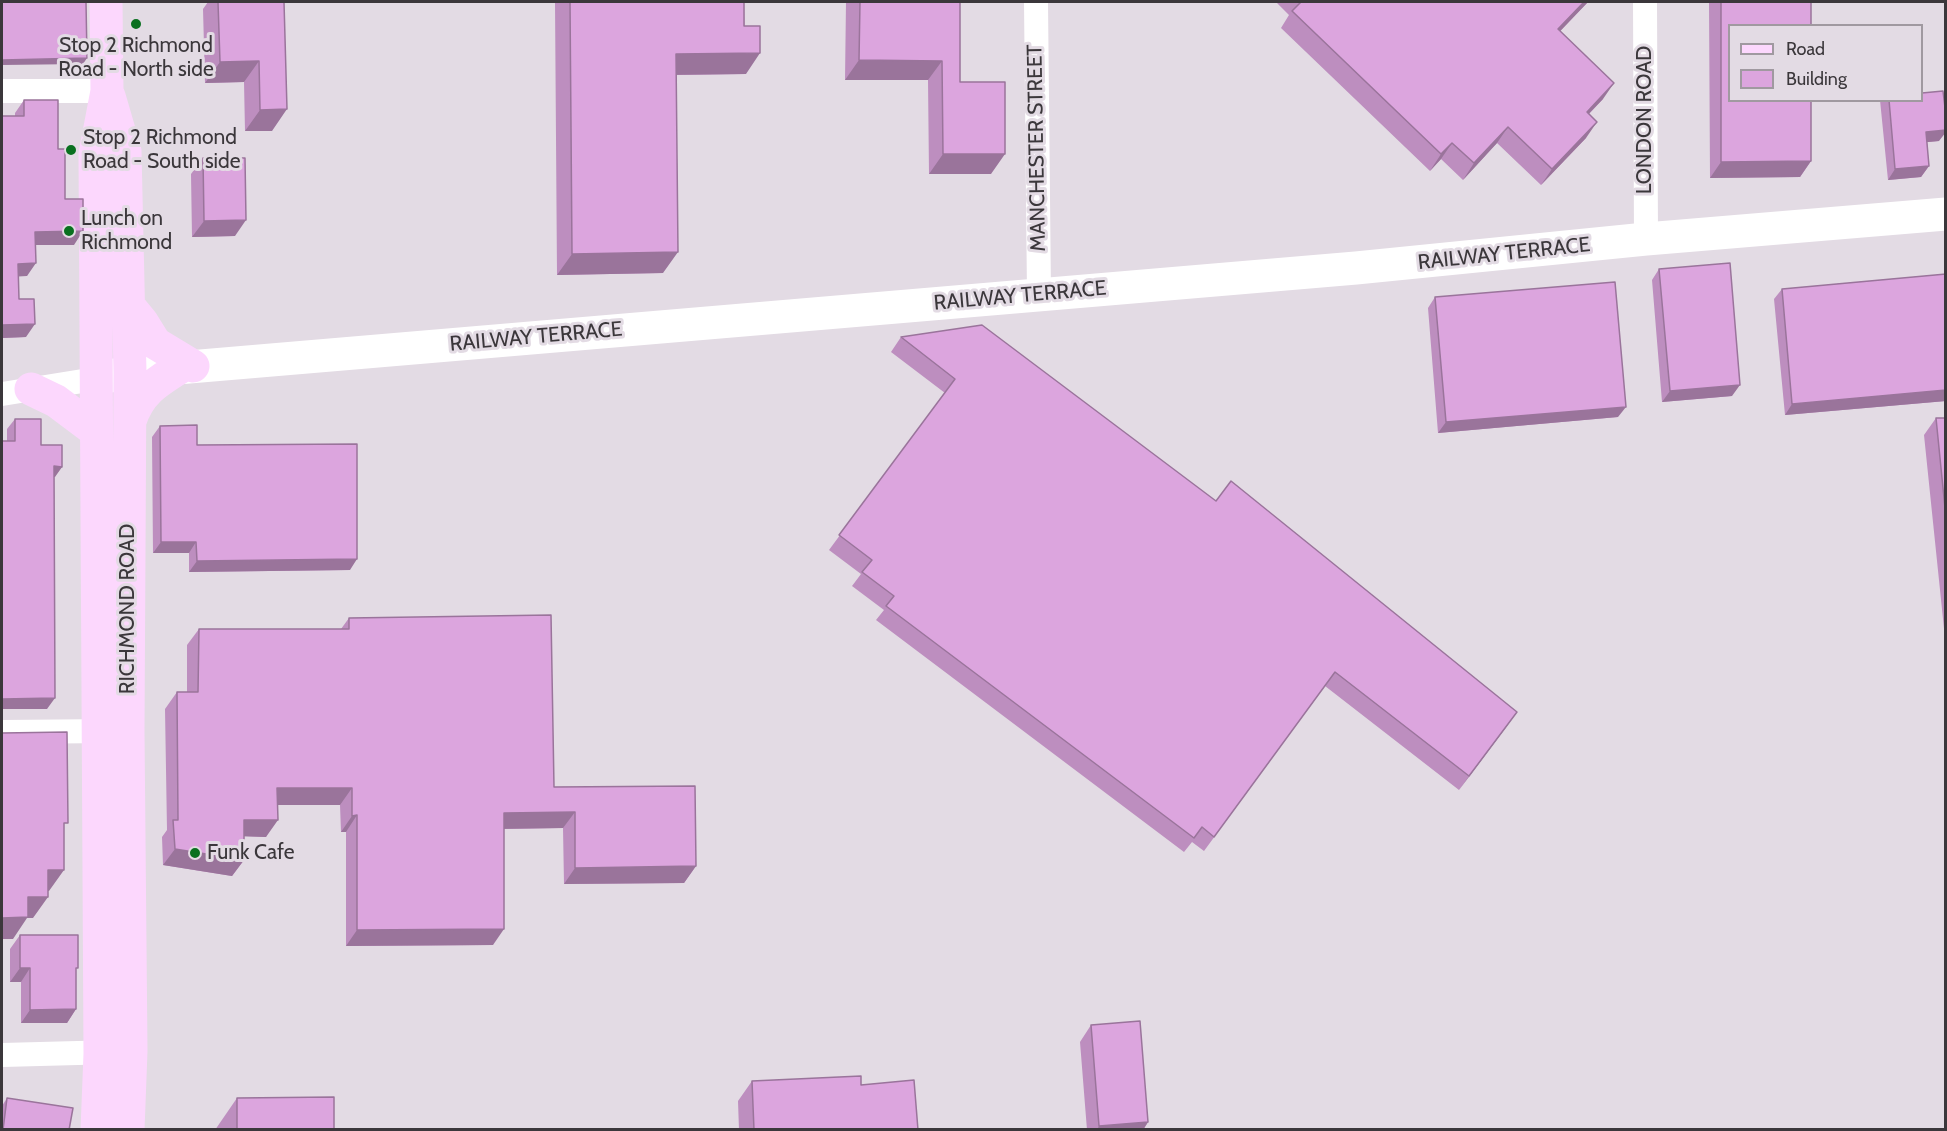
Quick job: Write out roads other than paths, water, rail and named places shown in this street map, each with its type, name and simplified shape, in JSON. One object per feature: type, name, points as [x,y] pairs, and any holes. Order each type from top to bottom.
[{"type":"main road","name":"RICHMOND ROAD","points":[[106,2],[107,91],[95,154],[96,431],[113,731],[115,1052],[128,1130]]},
{"type":"main road","name":"RICHMOND ROAD","points":[[107,91],[125,151],[130,372],[113,731]]},
{"type":"main road","name":"RAILWAY TERRACE","points":[[95,379],[130,372],[186,367],[1356,268],[1646,239],[1946,214]]},
{"type":"main road","points":[[128,306],[142,322],[155,343],[186,367],[152,385],[135,406],[129,423]]},
{"type":"main road","points":[[16,392],[56,401],[96,431]]},
{"type":"main road","name":"RICHMOND ROAD","points":[[97,1130],[115,1052]]},
{"type":"street","name":"MANCHESTER STREET","points":[[1036,2],[1038,295]]},
{"type":"street","name":"LONDON ROAD","points":[[1645,2],[1646,239]]},
{"type":"street","points":[[2,92],[107,91]]},
{"type":"street","points":[[16,392],[95,379]]},
{"type":"street","points":[[2,732],[113,731]]},
{"type":"street","points":[[2,1055],[115,1052]]},
{"type":"place","name":"Stop 2 Richmond Road - North side","points":[[136,24]]},
{"type":"place","name":"Stop 2 Richmond Road - South side","points":[[71,150]]},
{"type":"place","name":"Lunch on Richmond","points":[[69,231]]},
{"type":"place","name":"Funk Cafe","points":[[195,853]]}]
